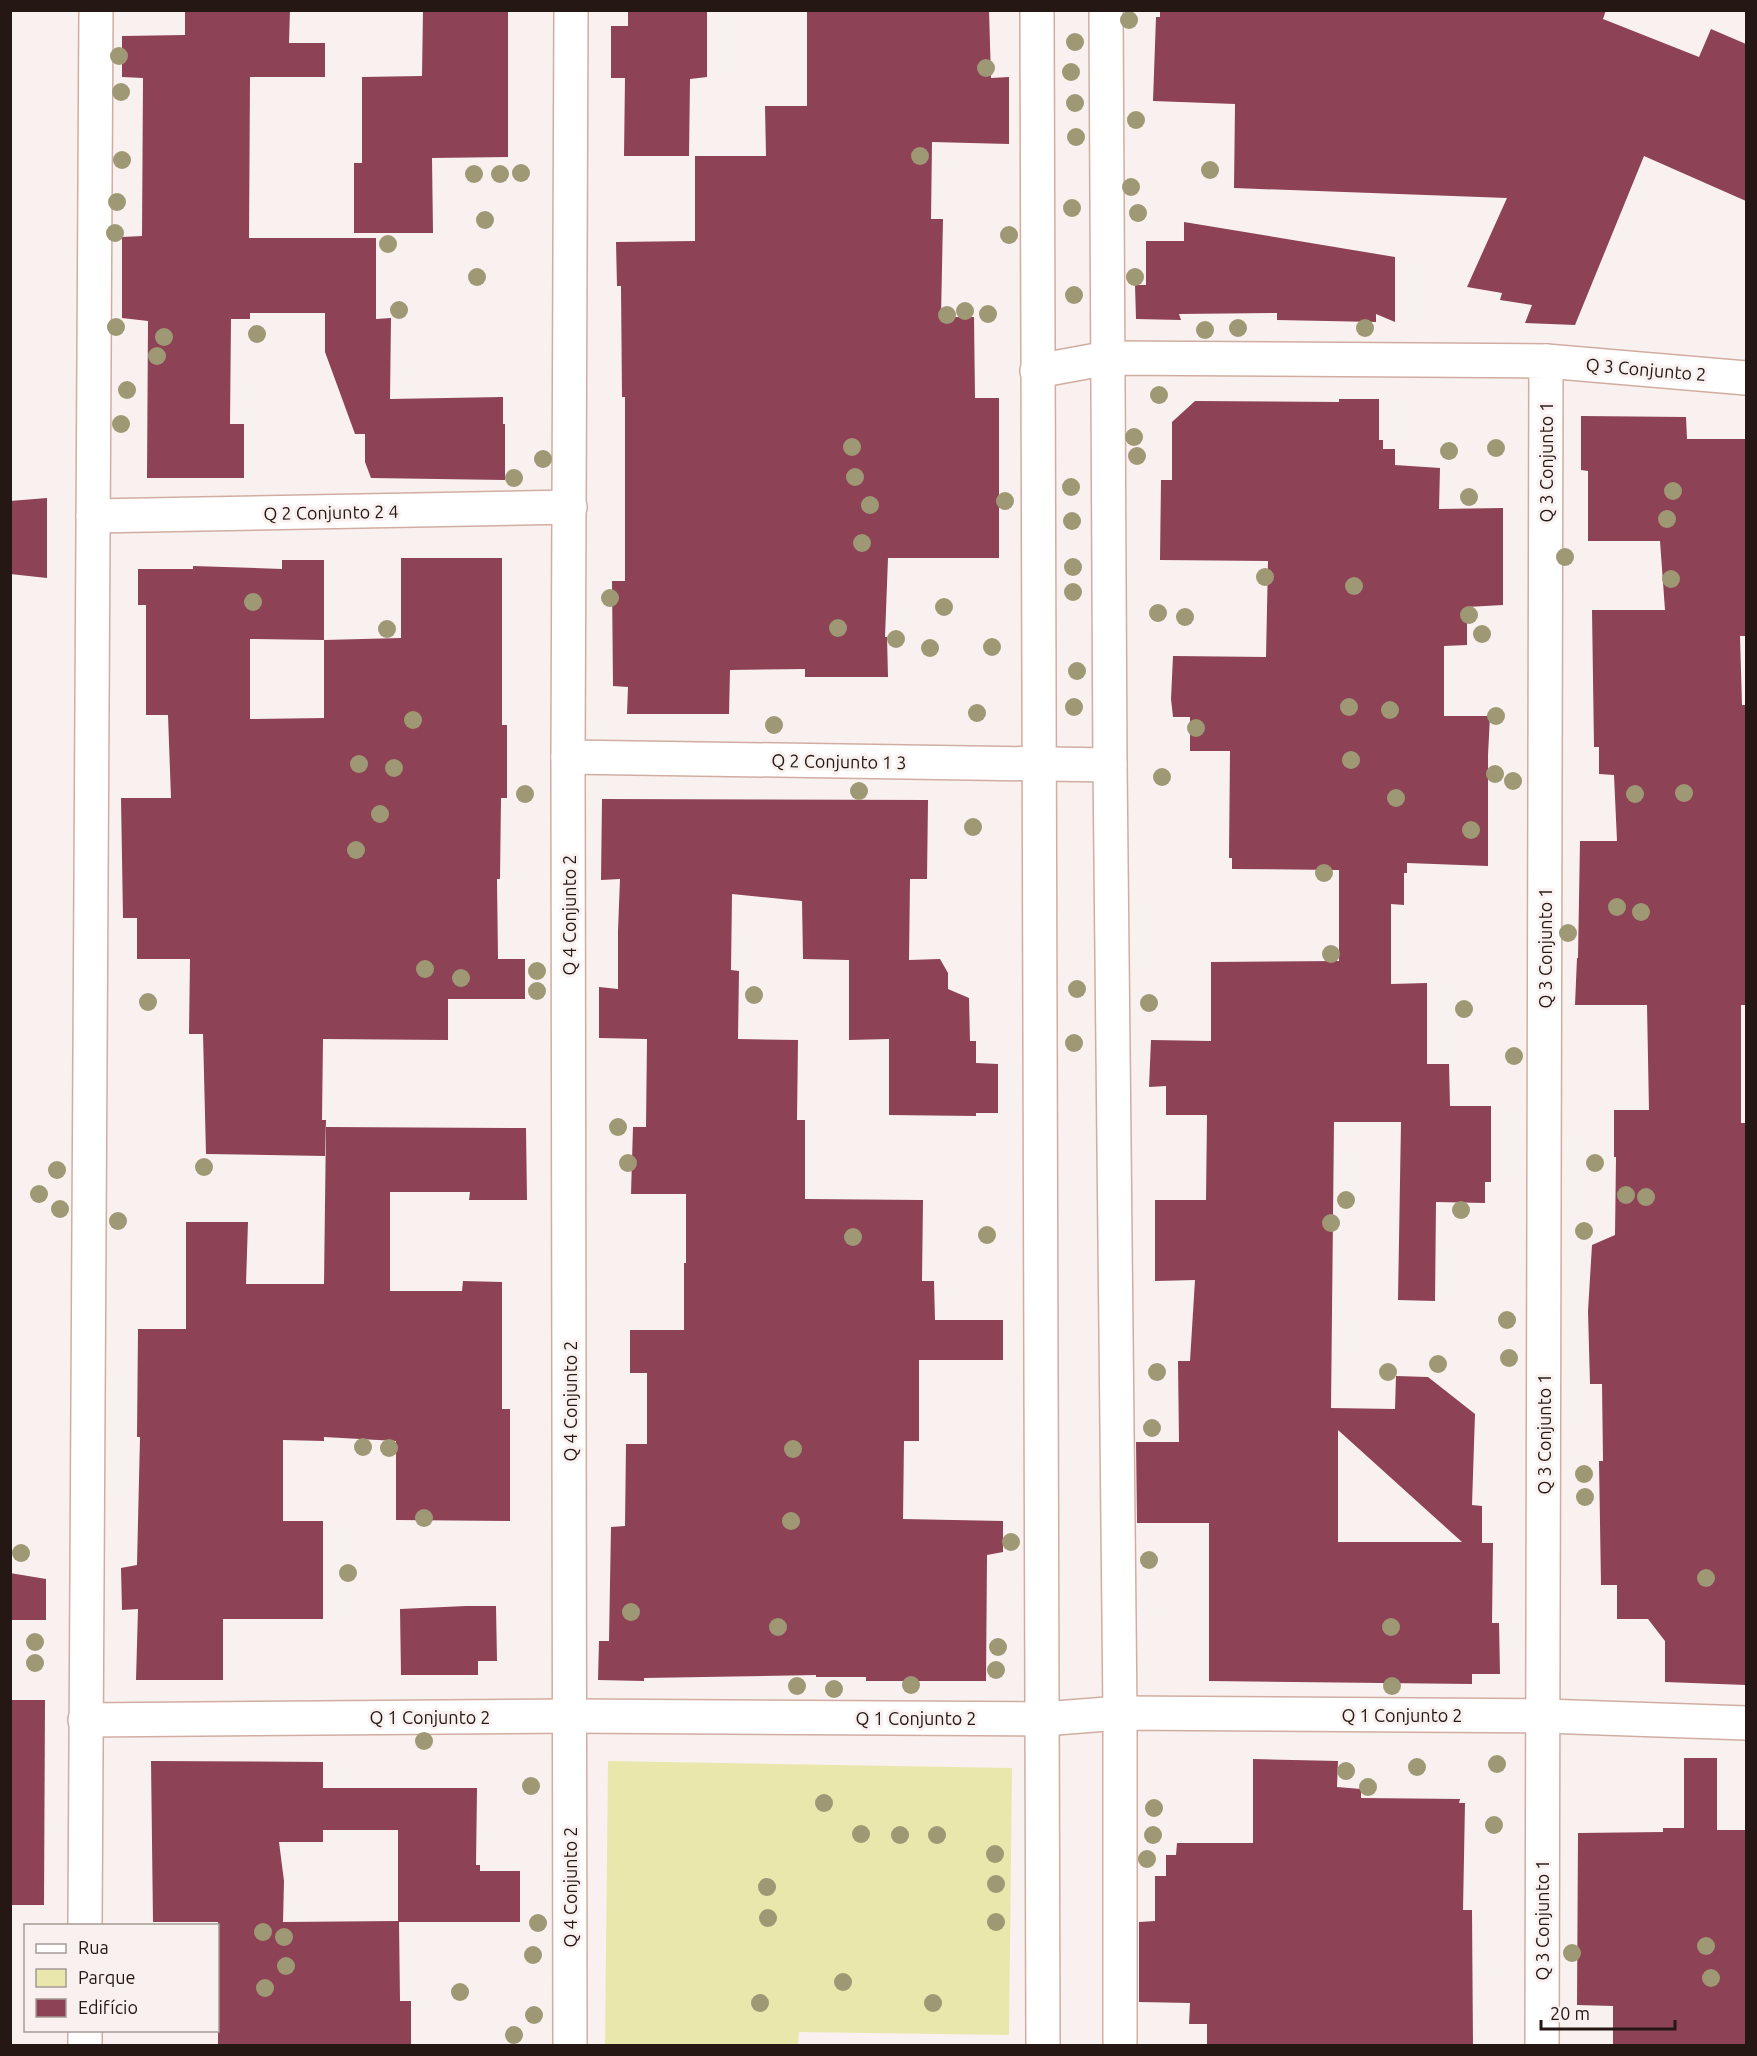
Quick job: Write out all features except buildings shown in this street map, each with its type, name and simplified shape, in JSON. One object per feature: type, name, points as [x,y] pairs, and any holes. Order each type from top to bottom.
[{"type":"street","points":[[85,1924],[96,10]]},
{"type":"street","name":"Q 4 Conjunto 2","points":[[570,2046],[568,757],[571,10]]},
{"type":"street","points":[[1036,10],[1043,2046]]},
{"type":"street","points":[[1106,10],[1110,765],[1120,1713],[1120,2046]]},
{"type":"street","points":[[1037,371],[1108,358],[1546,360]]},
{"type":"street","name":"Q 3 Conjunto 2","points":[[1546,360],[1746,378]]},
{"type":"street","name":"Q 3 Conjunto 1","points":[[1542,2046],[1546,360]]},
{"type":"street","name":"Q 2 Conjunto 2 4","points":[[93,516],[570,507]]},
{"type":"street","name":"Q 2 Conjunto 1 3","points":[[568,757],[1110,765]]},
{"type":"street","name":"Q 1 Conjunto 2","points":[[85,1720],[570,1716],[1043,1719],[1120,1713],[1544,1716],[1746,1723]]},
{"type":"green space","points":[[608,1761],[1012,1768],[1009,2035],[799,2032],[798,2045],[605,2045]]}]
